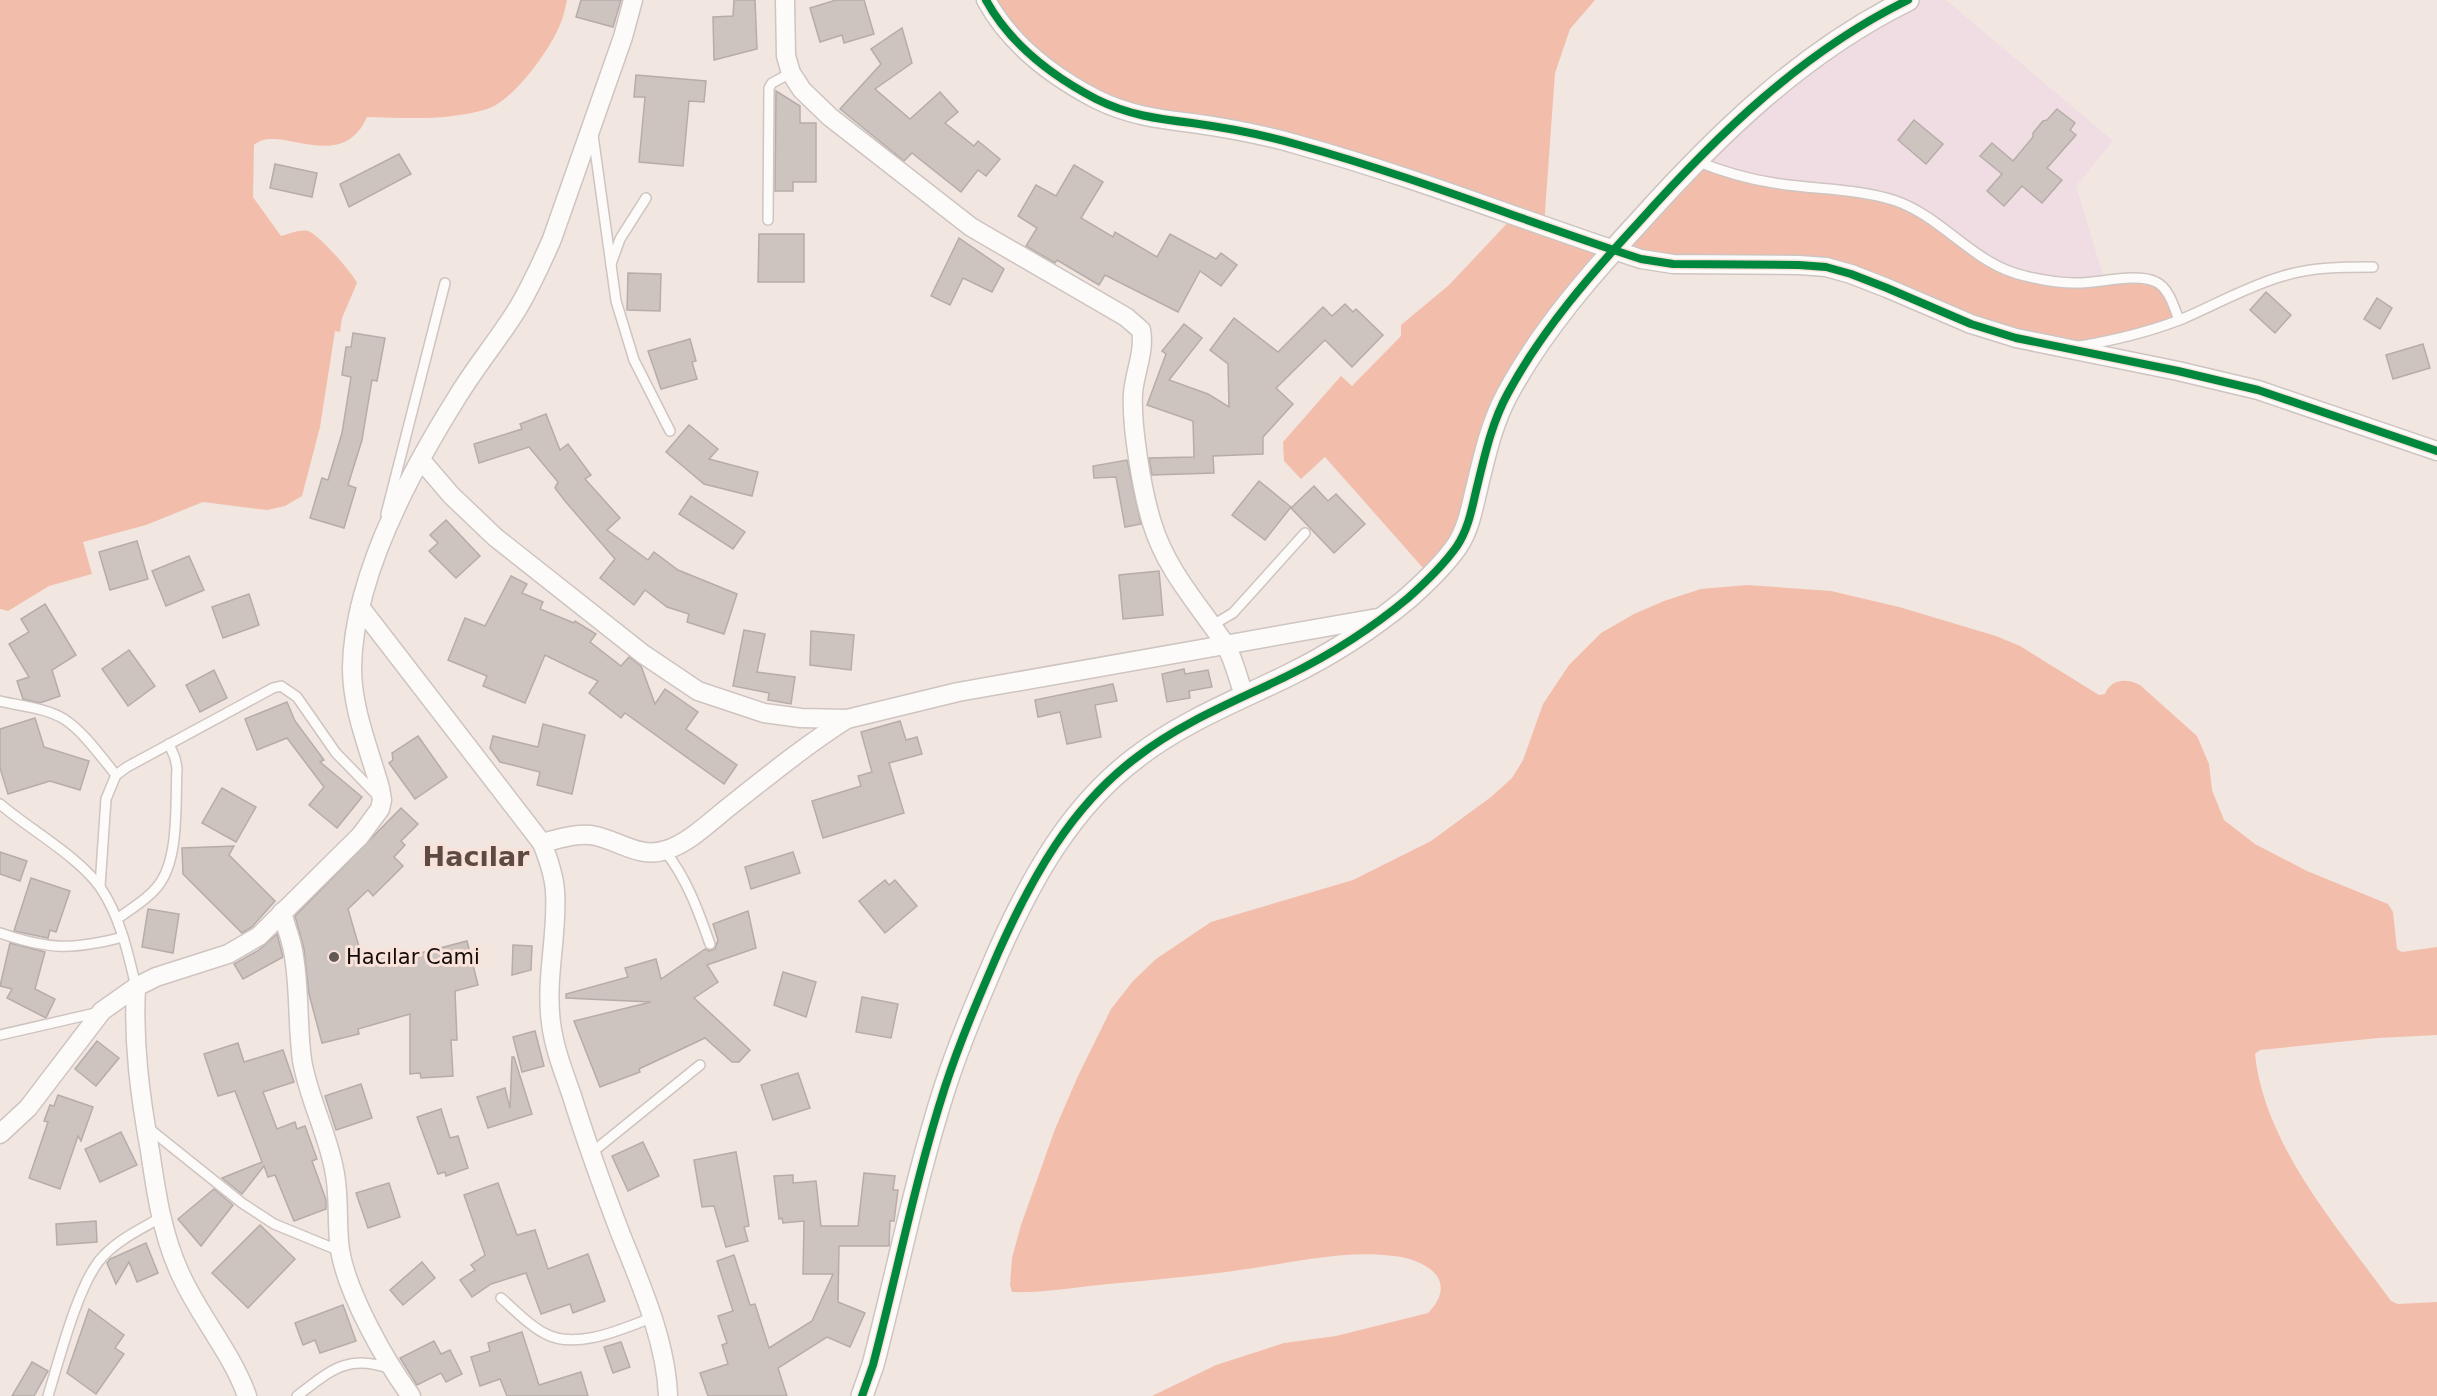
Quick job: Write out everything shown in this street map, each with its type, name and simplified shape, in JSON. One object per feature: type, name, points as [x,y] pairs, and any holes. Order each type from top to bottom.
[{"type":"street","points":[[0,1134],[27,1108],[102,1011],[136,987],[168,972],[202,963],[242,948],[259,936],[360,836],[380,809],[382,800],[356,700],[352,668],[360,607],[379,545],[421,460],[456,398],[518,308],[538,271],[552,239],[623,37],[633,0]]},
{"type":"street","points":[[785,0],[786,56],[791,73],[802,90],[830,117],[971,227],[1126,317],[1141,330],[1142,347],[1136,375],[1133,411],[1151,522],[1161,549],[1176,576],[1226,646],[1244,695]]},
{"type":"street","points":[[986,0],[1008,32],[1032,57],[1078,89],[1122,110],[1158,120],[1193,123],[1299,144],[1641,259],[1673,264],[1826,267],[1887,288],[1971,324],[2016,338],[2258,390],[2437,451]]},
{"type":"street","points":[[862,1396],[873,1365],[944,1091],[973,1009],[1016,911],[1038,870],[1062,835],[1095,794],[1137,756],[1196,720],[1299,670],[1344,644],[1385,617],[1431,577],[1457,546],[1468,526],[1490,435],[1506,396],[1532,353],[1613,250],[1734,122],[1783,80],[1834,43],[1908,0]]},
{"type":"street","points":[[421,460],[452,495],[495,537],[643,654],[698,691],[764,713],[801,718],[847,719],[958,692],[1385,617]]},
{"type":"street","points":[[360,607],[542,843],[549,860],[555,890],[549,978],[551,1026],[590,1154],[651,1318],[669,1396]]},
{"type":"street","points":[[542,843],[569,836],[595,836],[641,852],[665,851],[707,824],[812,741],[847,719]]},
{"type":"street","points":[[282,912],[293,951],[298,1028],[303,1064],[334,1168],[338,1196],[340,1251],[351,1285],[391,1369],[411,1396]]},
{"type":"street","points":[[136,987],[135,1053],[160,1218],[188,1290],[228,1356],[247,1396]]},
{"type":"lane","points":[[768,220],[769,88],[772,83],[791,73]]},
{"type":"lane","points":[[592,124],[615,301],[646,386],[670,431]]},
{"type":"lane","points":[[1696,161],[1728,173],[1775,183],[1831,188],[1895,201],[1934,220],[1974,253],[1999,267],[2022,275],[2075,283],[2141,278],[2158,282],[2171,298],[2179,320]]},
{"type":"lane","points":[[610,266],[620,239],[646,198]]},
{"type":"lane","points":[[2066,348],[2114,340],[2179,320],[2253,286],[2284,276],[2330,267],[2373,267]]},
{"type":"lane","points":[[379,545],[445,283]]},
{"type":"lane","points":[[1211,626],[1233,613],[1305,533]]},
{"type":"lane","points":[[100,886],[106,799],[116,775],[262,693],[282,686],[297,697],[336,753],[382,800]]},
{"type":"lane","points":[[0,701],[64,719],[85,738],[116,775]]},
{"type":"lane","points":[[117,919],[157,888],[167,872],[174,834],[177,768],[169,744]]},
{"type":"lane","points":[[0,804],[71,859],[100,886],[117,919],[136,987]]},
{"type":"lane","points":[[665,851],[679,868],[692,893],[710,944]]},
{"type":"lane","points":[[0,933],[47,947],[74,947],[123,937]]},
{"type":"lane","points":[[0,1035],[102,1011]]},
{"type":"lane","points":[[590,1154],[700,1065]]},
{"type":"lane","points":[[145,1126],[242,1203],[274,1224],[340,1251]]},
{"type":"lane","points":[[48,1396],[80,1298],[99,1261],[118,1243],[160,1218]]},
{"type":"lane","points":[[501,1298],[545,1334],[558,1338],[587,1339],[651,1318]]},
{"type":"lane","points":[[297,1396],[324,1374],[344,1365],[360,1362],[374,1363],[391,1369]]},
{"type":"shaded area","points":[[0,0],[567,0],[559,27],[539,61],[519,86],[487,109],[442,117],[367,117],[356,134],[342,143],[326,146],[278,139],[265,140],[254,145],[253,197],[281,236],[302,231],[313,234],[335,254],[357,283],[342,318],[340,332],[335,331],[320,427],[302,496],[285,506],[267,510],[203,502],[146,525],[83,542],[92,574],[49,586],[8,611],[0,609]]},
{"type":"shaded area","points":[[986,0],[1595,0],[1570,29],[1555,73],[1544,226],[1613,250],[1506,395],[1468,526],[1431,577],[1325,457],[1301,479],[1284,461],[1283,442],[1341,376],[1352,386],[1401,336],[1401,325],[1449,285],[1514,216],[1193,123],[1069,84]]},
{"type":"shaded area","points":[[1908,0],[1946,0],[2113,141],[2076,186],[2105,282],[2046,280],[1775,183],[1696,161],[1734,122]]},
{"type":"shaded area","points":[[1696,161],[1728,173],[1895,201],[1999,267],[2046,280],[2158,282],[2179,320],[2066,348],[1851,274],[1613,250]]},
{"type":"shaded area","points":[[1747,585],[1831,591],[1899,607],[1996,636],[2020,646],[2099,695],[2105,694],[2111,685],[2119,681],[2129,681],[2140,685],[2197,736],[2209,764],[2212,790],[2224,820],[2255,844],[2307,871],[2388,904],[2393,912],[2397,949],[2402,952],[2437,947],[2437,1035],[2378,1038],[2260,1050],[2255,1054],[2261,1088],[2288,1153],[2307,1185],[2349,1245],[2391,1301],[2398,1304],[2437,1302],[2437,1396],[1152,1396],[1216,1365],[1284,1343],[1336,1336],[1428,1313],[1437,1302],[1441,1291],[1440,1282],[1428,1267],[1418,1262],[1394,1256],[1359,1254],[1196,1276],[1045,1291],[1012,1292],[1010,1285],[1012,1258],[1021,1225],[1055,1129],[1111,1009],[1133,981],[1156,959],[1211,922],[1353,880],[1431,841],[1491,797],[1512,778],[1523,760],[1543,704],[1569,665],[1601,633],[1634,614],[1664,601],[1701,589]]},
{"type":"building","points":[[581,0],[621,0],[613,27],[576,17]]},
{"type":"building","points":[[734,0],[755,0],[757,49],[714,60],[713,17],[733,16]]},
{"type":"building","points":[[836,0],[864,0],[874,34],[844,43],[842,35],[820,42],[810,8]]},
{"type":"building","points":[[902,28],[912,63],[875,89],[910,119],[940,92],[958,112],[945,123],[974,146],[978,141],[1000,159],[986,176],[978,170],[961,192],[912,153],[904,161],[840,109],[881,64],[871,49]]},
{"type":"building","points":[[636,75],[706,81],[704,102],[689,101],[683,166],[639,162],[645,97],[634,97]]},
{"type":"building","points":[[776,91],[800,106],[800,123],[816,123],[816,182],[793,182],[793,191],[775,191]]},
{"type":"building","points":[[2057,109],[2075,123],[2070,130],[2076,135],[2047,168],[2062,180],[2042,203],[2022,186],[2004,206],[1987,191],[2002,174],[1980,156],[1992,143],[2013,161],[2043,121],[2047,120]]},
{"type":"building","points":[[1914,120],[1943,144],[1926,164],[1898,140]]},
{"type":"building","points":[[399,154],[411,174],[349,207],[340,184]]},
{"type":"building","points":[[275,164],[317,173],[312,197],[270,188]]},
{"type":"building","points":[[1074,165],[1103,182],[1081,218],[1113,237],[1115,232],[1157,257],[1170,234],[1216,259],[1221,253],[1237,265],[1221,286],[1200,271],[1178,312],[1105,275],[1099,285],[1057,260],[1055,263],[1026,246],[1037,228],[1018,216],[1036,185],[1056,196]]},
{"type":"building","points":[[759,234],[804,234],[804,282],[758,282]]},
{"type":"building","points":[[959,238],[1004,269],[992,292],[963,278],[950,305],[931,296]]},
{"type":"building","points":[[628,273],[661,274],[660,311],[627,310]]},
{"type":"building","points":[[2266,292],[2291,315],[2275,333],[2250,310]]},
{"type":"building","points":[[2377,298],[2392,308],[2380,329],[2364,319]]},
{"type":"building","points":[[1345,304],[1353,312],[1356,309],[1383,335],[1352,367],[1325,340],[1276,388],[1293,404],[1263,437],[1263,454],[1213,456],[1214,473],[1152,475],[1149,458],[1194,457],[1193,421],[1147,405],[1166,354],[1162,351],[1184,324],[1202,338],[1169,380],[1208,394],[1229,407],[1228,364],[1210,350],[1234,318],[1278,352],[1323,307],[1332,316]]},
{"type":"building","points":[[353,333],[385,338],[377,381],[372,380],[362,440],[348,485],[356,488],[344,528],[310,518],[322,478],[328,480],[342,433],[351,377],[342,375],[346,347],[351,347]]},
{"type":"building","points":[[690,339],[696,361],[692,362],[697,379],[661,389],[648,351]]},
{"type":"building","points":[[2423,344],[2430,368],[2393,379],[2386,355]]},
{"type":"building","points":[[546,414],[560,450],[568,444],[591,475],[585,479],[620,518],[607,530],[648,560],[654,552],[678,570],[737,594],[724,634],[687,622],[689,614],[667,607],[645,590],[634,605],[600,578],[615,559],[555,488],[558,482],[529,447],[479,463],[474,444],[522,429],[520,424]]},
{"type":"building","points":[[689,425],[718,449],[709,459],[758,472],[752,496],[704,484],[666,452]]},
{"type":"building","points":[[1127,460],[1141,524],[1125,527],[1116,477],[1094,478],[1093,466]]},
{"type":"building","points":[[1259,481],[1291,507],[1265,540],[1232,515]]},
{"type":"building","points":[[1314,486],[1328,501],[1336,494],[1365,524],[1334,553],[1291,508]]},
{"type":"building","points":[[691,496],[745,532],[733,549],[679,514]]},
{"type":"building","points":[[446,520],[480,556],[456,578],[429,551],[438,543],[430,535]]},
{"type":"building","points":[[137,541],[148,579],[110,590],[99,552]]},
{"type":"building","points":[[189,556],[204,590],[166,606],[152,571]]},
{"type":"building","points":[[1159,571],[1163,615],[1123,619],[1119,575]]},
{"type":"building","points":[[511,576],[527,584],[522,593],[543,602],[540,609],[574,623],[575,621],[596,634],[590,642],[621,666],[629,657],[641,666],[655,704],[665,689],[698,712],[686,729],[737,765],[724,784],[625,713],[621,718],[589,693],[598,681],[545,655],[525,703],[483,686],[487,676],[448,660],[465,618],[485,626]]},
{"type":"building","points":[[249,594],[259,625],[223,638],[212,607]]},
{"type":"building","points":[[45,604],[76,655],[52,670],[60,696],[40,703],[23,699],[17,681],[29,677],[9,644],[29,632],[21,619]]},
{"type":"building","points":[[744,630],[765,634],[757,672],[795,677],[791,704],[768,700],[769,693],[733,686]]},
{"type":"building","points":[[811,631],[854,635],[851,670],[810,665]]},
{"type":"building","points":[[129,650],[155,686],[128,706],[102,669]]},
{"type":"building","points":[[1184,669],[1185,674],[1208,670],[1212,687],[1189,691],[1190,698],[1167,702],[1162,674]]},
{"type":"building","points":[[214,670],[227,698],[200,712],[186,685]]},
{"type":"building","points":[[1113,684],[1117,701],[1095,705],[1101,737],[1067,744],[1060,712],[1038,717],[1035,700]]},
{"type":"building","points":[[287,702],[295,721],[324,760],[320,762],[362,797],[337,828],[309,805],[324,787],[287,738],[257,750],[245,719]]},
{"type":"building","points":[[35,718],[44,747],[89,761],[80,790],[50,781],[8,794],[0,768],[0,729]]},
{"type":"building","points":[[900,721],[906,740],[917,737],[922,754],[889,763],[904,813],[823,838],[812,801],[861,786],[858,776],[872,772],[861,732]]},
{"type":"building","points":[[543,724],[585,735],[572,794],[537,785],[540,772],[500,762],[490,748],[493,736],[538,747]]},
{"type":"building","points":[[418,736],[447,777],[415,799],[389,763],[393,760],[392,753]]},
{"type":"building","points":[[222,788],[256,807],[236,842],[202,823]]},
{"type":"building","points":[[401,808],[418,824],[401,841],[405,845],[394,857],[403,866],[373,896],[368,890],[348,909],[364,964],[404,953],[405,957],[467,941],[478,985],[455,991],[457,1040],[451,1040],[453,1076],[421,1078],[420,1073],[410,1074],[410,1014],[358,1029],[359,1034],[322,1043],[309,994],[304,949],[295,916]]},
{"type":"building","points":[[234,846],[229,855],[275,901],[252,927],[242,933],[183,874],[182,848]]},
{"type":"building","points":[[0,852],[27,861],[20,881],[0,874]]},
{"type":"building","points":[[793,852],[800,873],[751,889],[745,867]]},
{"type":"building","points":[[31,878],[70,891],[56,932],[50,930],[48,938],[14,931]]},
{"type":"building","points":[[885,880],[889,885],[895,880],[917,906],[885,933],[859,901]]},
{"type":"building","points":[[148,909],[179,914],[173,953],[142,947]]},
{"type":"building","points":[[748,911],[756,948],[707,965],[718,982],[694,998],[750,1050],[739,1062],[732,1062],[705,1038],[639,1069],[640,1072],[600,1087],[574,1021],[651,1002],[566,998],[566,994],[628,977],[625,968],[656,959],[661,979],[705,949],[709,951],[715,949],[718,940],[713,924]]},
{"type":"building","points":[[277,934],[283,957],[243,979],[234,964],[259,950]]},
{"type":"building","points":[[10,943],[45,952],[35,989],[55,999],[46,1018],[7,998],[12,989],[0,986]]},
{"type":"building","points":[[513,945],[532,946],[531,970],[512,975]]},
{"type":"building","points":[[783,972],[816,982],[806,1017],[774,1005]]},
{"type":"building","points":[[862,997],[898,1004],[891,1038],[856,1032]]},
{"type":"building","points":[[535,1031],[544,1066],[522,1072],[513,1037]]},
{"type":"building","points":[[97,1041],[119,1058],[96,1086],[75,1069]]},
{"type":"building","points":[[238,1043],[244,1062],[283,1050],[294,1082],[263,1092],[277,1129],[295,1122],[297,1129],[305,1126],[317,1159],[312,1161],[326,1200],[326,1209],[294,1221],[275,1175],[268,1177],[264,1166],[242,1194],[222,1178],[262,1162],[235,1091],[218,1096],[204,1054]]},
{"type":"building","points":[[512,1057],[514,1057],[532,1114],[488,1128],[477,1097],[505,1088],[510,1108]]},
{"type":"building","points":[[798,1073],[810,1108],[773,1120],[761,1085]]},
{"type":"building","points":[[361,1084],[372,1118],[336,1130],[325,1096]]},
{"type":"building","points":[[58,1095],[93,1107],[81,1141],[78,1136],[60,1189],[29,1178],[48,1122],[44,1121],[50,1105],[54,1106]]},
{"type":"building","points":[[441,1109],[450,1138],[458,1136],[468,1168],[446,1176],[445,1172],[438,1174],[417,1117]]},
{"type":"building","points":[[121,1132],[137,1165],[100,1182],[85,1149]]},
{"type":"building","points":[[643,1142],[659,1176],[628,1191],[612,1156]]},
{"type":"building","points":[[736,1152],[749,1226],[744,1227],[748,1241],[726,1247],[714,1206],[702,1207],[694,1160]]},
{"type":"building","points":[[864,1173],[895,1176],[893,1190],[898,1190],[894,1221],[890,1221],[889,1246],[839,1246],[838,1302],[865,1313],[850,1347],[827,1337],[778,1368],[787,1396],[708,1396],[700,1373],[728,1364],[722,1345],[727,1343],[718,1316],[733,1311],[717,1261],[734,1255],[750,1305],[755,1304],[769,1348],[812,1321],[833,1274],[803,1274],[804,1221],[783,1223],[782,1218],[779,1219],[774,1176],[793,1175],[793,1183],[816,1181],[821,1226],[858,1226]]},
{"type":"building","points":[[389,1183],[400,1217],[368,1228],[356,1193]]},
{"type":"building","points":[[498,1183],[517,1235],[535,1230],[548,1269],[588,1254],[605,1301],[573,1313],[570,1304],[541,1314],[526,1273],[491,1284],[472,1297],[460,1280],[475,1270],[471,1265],[485,1255],[464,1195]]},
{"type":"building","points":[[214,1189],[233,1205],[201,1246],[178,1219]]},
{"type":"building","points":[[96,1221],[97,1242],[57,1245],[56,1224]]},
{"type":"building","points":[[260,1225],[295,1259],[248,1308],[212,1273]]},
{"type":"building","points":[[146,1243],[158,1273],[137,1282],[129,1262],[116,1284],[107,1263],[110,1259]]},
{"type":"building","points":[[422,1262],[435,1278],[403,1305],[390,1290]]},
{"type":"building","points":[[343,1305],[356,1341],[320,1353],[315,1340],[303,1345],[295,1323]]},
{"type":"building","points":[[89,1309],[124,1335],[115,1348],[124,1354],[96,1394],[67,1373]]},
{"type":"building","points":[[522,1332],[539,1385],[581,1372],[588,1396],[507,1396],[500,1379],[480,1386],[471,1357],[490,1351],[488,1343]]},
{"type":"building","points":[[434,1341],[441,1354],[450,1350],[462,1374],[446,1382],[441,1373],[417,1385],[400,1358]]},
{"type":"building","points":[[621,1342],[630,1367],[613,1373],[604,1347]]},
{"type":"building","points":[[32,1362],[48,1371],[34,1396],[12,1396]]},
{"type":"cycle path","points":[[986,0],[1007,31],[1048,69],[1096,99],[1131,113],[1246,132],[1299,145],[1385,171],[1641,259],[1673,264],[1826,267],[1887,288],[1971,324],[2016,338],[2258,390],[2437,451]]},
{"type":"cycle path","points":[[862,1396],[873,1365],[925,1155],[957,1053],[998,953],[1024,898],[1039,871],[1073,821],[1113,776],[1154,744],[1229,703],[1319,659],[1365,631],[1428,580],[1452,553],[1464,532],[1470,517],[1489,439],[1508,393],[1536,347],[1585,282],[1699,158],[1763,98],[1832,44],[1908,0]]},
{"type":"place","name":"Hacılar Cami","points":[[334,957]]},
{"type":"district","name":"Hacılar","points":[[476,856]]}]
